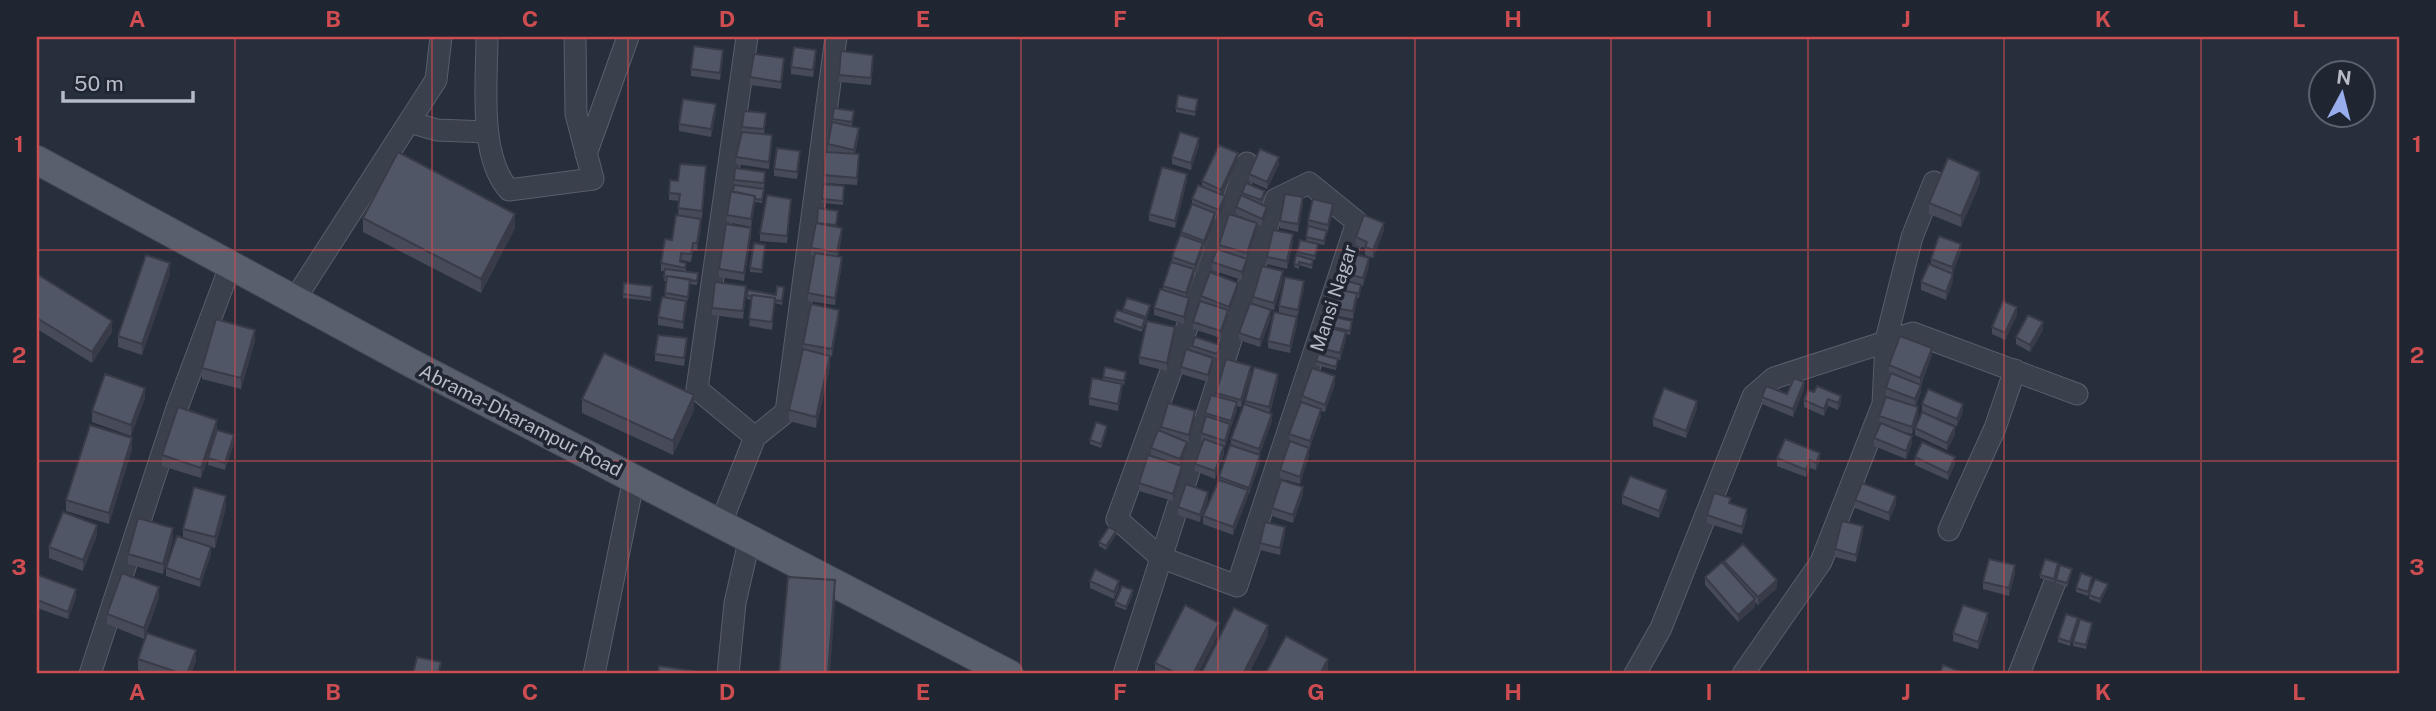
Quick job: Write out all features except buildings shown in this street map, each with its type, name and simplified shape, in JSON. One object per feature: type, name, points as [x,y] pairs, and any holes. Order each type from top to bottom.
[{"type":"main road","name":"Abrama-Dharampur Road","points":[[37,160],[295,299],[1009,674]]},
{"type":"street","points":[[295,299],[436,80],[441,37]]},
{"type":"street","points":[[487,37],[487,132],[501,181],[509,190],[593,179],[576,114],[575,37]]},
{"type":"street","points":[[586,154],[628,37]]},
{"type":"street","points":[[747,37],[697,389],[755,437]]},
{"type":"street","points":[[721,523],[755,437],[786,412],[836,37]]},
{"type":"street","points":[[409,122],[437,130],[487,132]]},
{"type":"street","name":"Mansi Nagar","points":[[1124,674],[1160,557],[1276,199],[1309,183],[1357,222],[1237,586],[1160,557],[1117,519],[1247,163]]},
{"type":"street","points":[[1743,674],[1821,562],[1883,404],[1886,340],[1912,237],[1934,182]]},
{"type":"street","points":[[90,674],[177,408],[231,264]]},
{"type":"street","points":[[1635,674],[1661,628],[1753,396],[1774,378],[1913,333],[2077,394]]},
{"type":"street","points":[[1949,530],[1995,428],[2015,370]]},
{"type":"street","points":[[594,674],[634,478]]},
{"type":"street","points":[[728,674],[735,603],[750,537]]},
{"type":"street","points":[[2019,674],[2055,582]]}]
